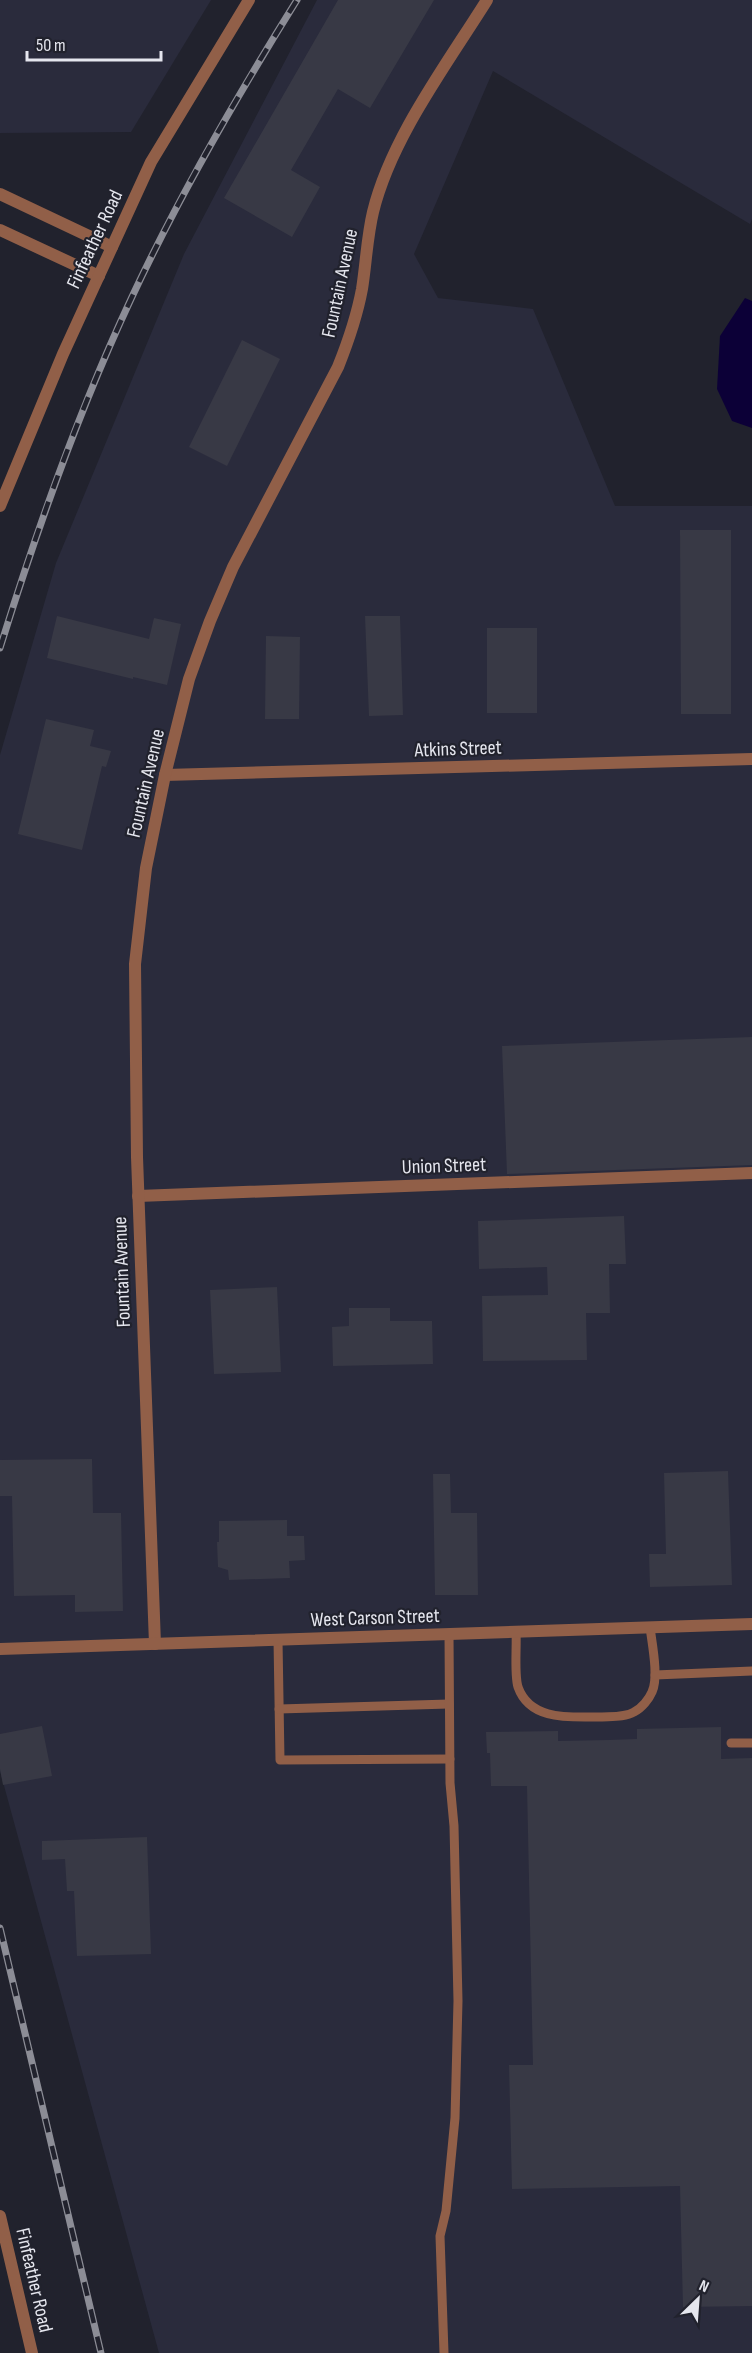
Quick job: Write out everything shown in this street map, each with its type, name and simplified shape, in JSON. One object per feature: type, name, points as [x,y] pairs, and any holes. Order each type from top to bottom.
[{"type":"street","name":"Finfeather Road","points":[[0,506],[63,354],[151,162],[249,0]]},
{"type":"street","name":"Fountain Avenue","points":[[155,1644],[138,1196],[135,964],[146,868],[165,776],[189,679],[210,621],[238,557],[338,368],[351,333],[361,291],[373,212],[402,136],[487,0]]},
{"type":"street","points":[[0,194],[112,247]]},
{"type":"street","points":[[0,230],[99,276]]},
{"type":"street","name":"Atkins Street","points":[[165,776],[752,759]]},
{"type":"street","name":"Union Street","points":[[138,1196],[752,1173]]},
{"type":"street","name":"West Carson Street","points":[[0,1649],[752,1624]]},
{"type":"street","name":"Finfeather Road","points":[[0,2216],[32,2353]]},
{"type":"lane","points":[[516,1632],[518,1686],[526,1700],[542,1712],[555,1717],[624,1716],[634,1712],[646,1702],[654,1689],[651,1628]]},
{"type":"lane","points":[[444,2353],[440,2236],[446,2211],[455,2118],[458,2001],[450,1759],[449,1634]]},
{"type":"lane","points":[[278,1640],[280,1760],[450,1759]]},
{"type":"lane","points":[[655,1675],[752,1671]]},
{"type":"lane","points":[[279,1709],[449,1704]]},
{"type":"lane","points":[[730,1743],[752,1743]]},
{"type":"shaded area","points":[[0,0],[211,0],[131,132],[0,133]]},
{"type":"shaded area","points":[[317,0],[752,0],[752,219],[750,224],[493,71],[414,254],[438,298],[533,309],[615,506],[752,506],[752,2353],[159,2353],[0,1771],[0,755],[56,563],[184,254]]},
{"type":"shaded area","points":[[745,298],[752,301],[752,428],[732,421],[717,389],[720,336]]},
{"type":"building","points":[[338,0],[434,0],[370,108],[338,89],[291,170],[320,187],[292,237],[224,198]]},
{"type":"building","points":[[242,340],[280,359],[227,466],[189,447]]},
{"type":"building","points":[[680,530],[731,530],[731,714],[681,714]]},
{"type":"building","points":[[57,616],[149,639],[154,618],[181,624],[167,685],[47,658]]},
{"type":"building","points":[[365,616],[400,616],[403,715],[369,716]]},
{"type":"building","points":[[487,628],[537,628],[537,713],[487,713]]},
{"type":"building","points":[[266,636],[300,637],[299,719],[265,719]]},
{"type":"building","points":[[46,719],[94,730],[90,746],[111,751],[106,767],[102,766],[82,850],[18,834]]},
{"type":"building","points":[[752,1037],[752,1165],[507,1174],[502,1046]]},
{"type":"building","points":[[624,1216],[626,1264],[609,1264],[610,1313],[586,1313],[587,1360],[483,1361],[482,1296],[548,1295],[547,1267],[479,1269],[478,1221]]},
{"type":"building","points":[[277,1287],[281,1372],[214,1374],[210,1290]]},
{"type":"building","points":[[349,1308],[390,1308],[390,1321],[432,1321],[433,1364],[333,1366],[332,1327],[349,1326]]},
{"type":"building","points":[[92,1459],[93,1513],[121,1513],[123,1611],[75,1612],[75,1595],[14,1596],[12,1496],[0,1496],[0,1460]]},
{"type":"building","points":[[728,1471],[732,1585],[650,1587],[649,1554],[666,1554],[664,1473]]},
{"type":"building","points":[[433,1474],[450,1474],[451,1513],[477,1513],[478,1595],[435,1595]]},
{"type":"building","points":[[287,1520],[287,1536],[304,1536],[305,1560],[289,1561],[290,1578],[229,1580],[228,1570],[218,1567],[219,1521]]},
{"type":"building","points":[[42,1726],[52,1776],[3,1785],[0,1769],[0,1734]]},
{"type":"building","points":[[721,1727],[721,1759],[752,1758],[752,2306],[683,2307],[680,2186],[512,2189],[509,2065],[533,2065],[527,1786],[491,1786],[490,1753],[487,1753],[486,1732],[558,1731],[558,1741],[609,1740],[637,1739],[637,1729]]},
{"type":"building","points":[[147,1837],[151,1954],[77,1956],[74,1891],[67,1891],[65,1859],[42,1860],[42,1841]]},
{"type":"railway","points":[[0,648],[60,471],[93,384],[131,299],[210,147],[297,0]]},
{"type":"railway","points":[[0,1928],[101,2353]]}]
